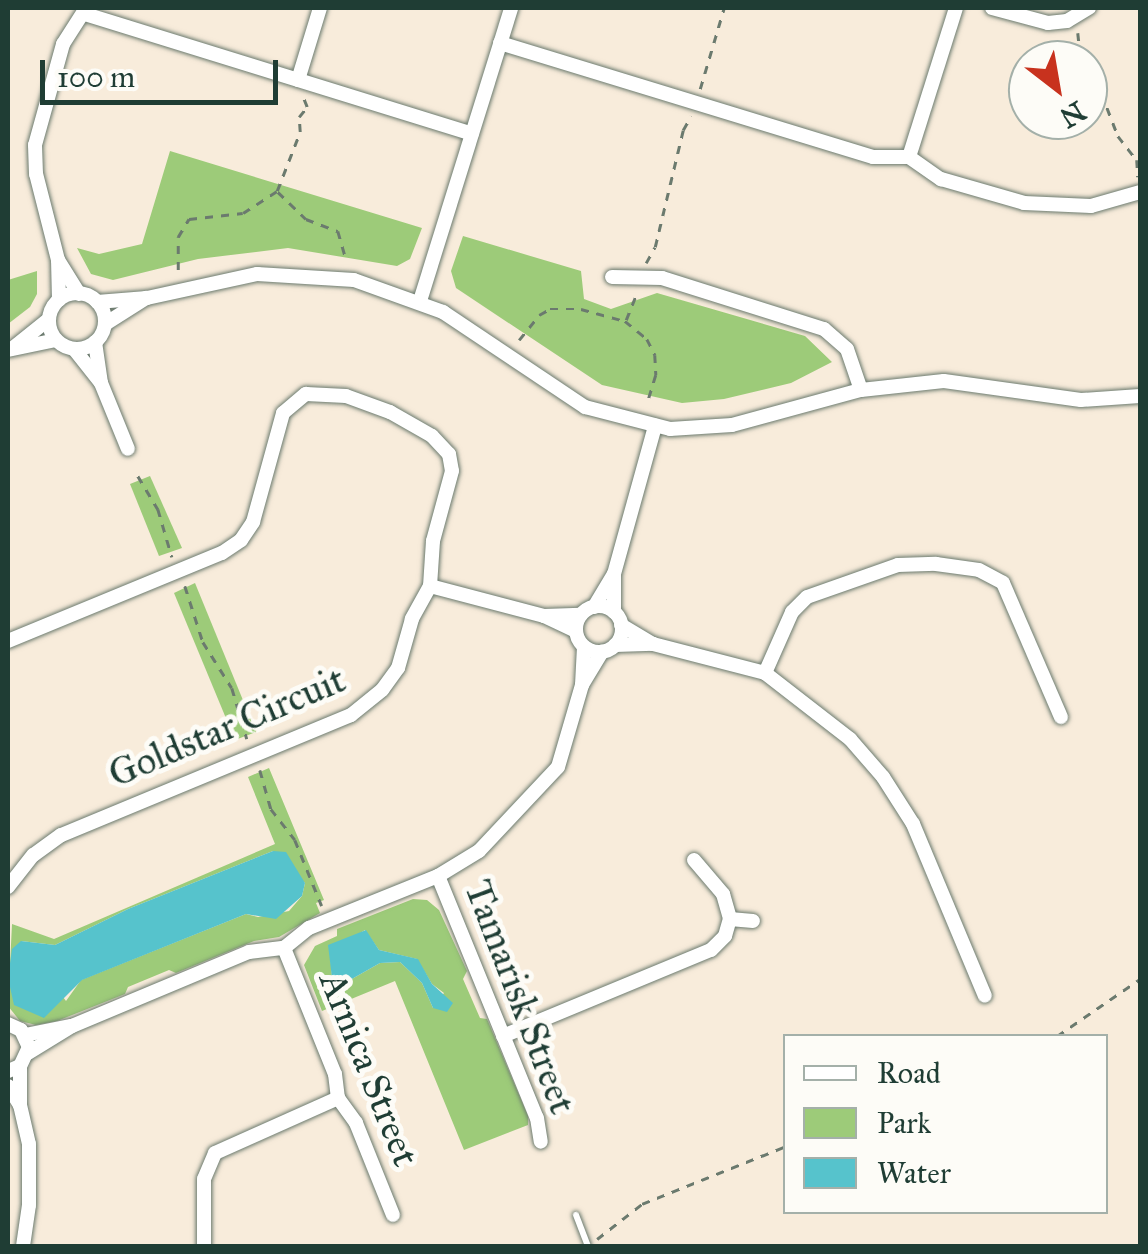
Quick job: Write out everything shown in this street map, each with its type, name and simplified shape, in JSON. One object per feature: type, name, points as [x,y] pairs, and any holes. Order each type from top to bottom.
[{"type":"street","points":[[298,80],[320,8]]},
{"type":"street","points":[[420,301],[511,8]]},
{"type":"street","points":[[909,157],[956,8]]},
{"type":"street","points":[[992,8],[1037,22],[1058,23],[1089,8]]},
{"type":"street","points":[[10,349],[49,319],[59,300],[58,260],[36,174],[35,145],[64,44],[86,11],[472,134]]},
{"type":"street","points":[[500,44],[872,157],[909,157],[941,179],[1036,204],[1091,206],[1140,192]]},
{"type":"street","points":[[58,260],[79,294],[97,302],[147,298],[224,278],[292,273],[354,280],[420,301],[482,336],[585,407],[655,426],[732,425],[861,390],[944,380],[1082,400],[1140,397]]},
{"type":"street","points":[[612,277],[662,278],[824,328],[847,348],[861,390]]},
{"type":"street","points":[[59,300],[79,294]]},
{"type":"street","points":[[101,383],[102,366],[95,342],[104,324],[147,298]]},
{"type":"street","points":[[97,302],[104,324]]},
{"type":"street","points":[[49,319],[56,340]]},
{"type":"street","points":[[10,349],[56,340],[74,349],[101,383],[128,449]]},
{"type":"street","points":[[74,349],[95,342]]},
{"type":"street","name":"Goldstar Circuit","points":[[8,641],[222,553],[241,540],[253,522],[283,413],[292,402],[314,392],[346,396],[390,412],[432,436],[449,454],[452,472],[434,541],[430,586],[412,619],[398,668],[360,710],[61,835],[34,855],[8,887]]},
{"type":"street","points":[[576,632],[614,574],[655,426]]},
{"type":"street","points":[[764,674],[792,612],[807,597],[898,565],[950,566],[988,573],[1008,590],[1060,717]]},
{"type":"street","points":[[582,685],[608,649],[618,618],[614,574]]},
{"type":"street","points":[[18,1063],[72,1026],[249,952],[284,948],[310,928],[438,876],[478,851],[552,776],[562,757],[582,685],[584,647],[576,632],[544,616],[430,586]]},
{"type":"street","points":[[544,616],[587,611],[618,618],[653,644]]},
{"type":"street","points":[[584,647],[608,649],[653,644],[764,674],[850,739],[891,788],[928,858],[984,996]]},
{"type":"street","points":[[503,1036],[711,950],[725,936],[730,919],[723,894],[694,860]]},
{"type":"street","name":"Tamarisk Street","points":[[438,876],[537,1118],[542,1142]]},
{"type":"street","points":[[730,919],[753,921]]},
{"type":"street","name":"Arnica Street","points":[[284,948],[335,1074],[338,1098],[356,1123],[393,1215]]},
{"type":"street","points":[[8,1022],[25,1034],[72,1026]]},
{"type":"street","points":[[17,1241],[29,1206],[28,1144],[20,1105],[18,1063],[25,1034]]},
{"type":"street","points":[[8,1086],[20,1105]]},
{"type":"street","points":[[204,1246],[204,1178],[215,1153],[338,1098]]},
{"type":"lane","points":[[576,1216],[588,1246]]},
{"type":"path","points":[[699,90],[724,8]]},
{"type":"path","points":[[1076,30],[1080,52],[1090,62],[1118,136],[1135,156],[1140,184]]},
{"type":"path","points":[[178,270],[178,237],[189,219],[200,214],[243,213],[277,191],[299,135],[299,118],[306,110],[302,97]]},
{"type":"path","points":[[646,264],[655,248],[691,115]]},
{"type":"path","points":[[277,191],[306,219],[338,231],[346,259]]},
{"type":"path","points":[[625,321],[638,292]]},
{"type":"path","points":[[519,340],[539,314],[560,307],[625,321],[647,338],[655,354],[656,375],[647,405]]},
{"type":"path","points":[[138,476],[158,509],[174,561]]},
{"type":"path","points":[[182,580],[203,642],[232,688],[250,745]]},
{"type":"path","points":[[258,764],[271,809],[294,840],[322,908]]},
{"type":"path","points":[[1060,1034],[1140,979]]},
{"type":"path","points":[[588,1246],[642,1204],[783,1147]]},
{"type":"green space","points":[[170,151],[422,228],[410,259],[397,266],[288,248],[198,259],[113,280],[91,274],[77,248],[99,254],[142,244]]},
{"type":"green space","points":[[463,236],[581,271],[584,299],[611,309],[657,293],[805,336],[832,362],[791,383],[724,399],[682,403],[602,385],[456,288],[451,271]]},
{"type":"green space","points":[[37,271],[37,294],[30,307],[8,324],[8,280]]},
{"type":"green space","points":[[150,476],[182,548],[159,556],[130,484]]},
{"type":"green space","points":[[195,583],[256,732],[235,740],[174,593]]},
{"type":"green space","points":[[269,768],[324,900],[316,903],[320,913],[279,937],[254,941],[176,973],[169,970],[128,987],[125,994],[57,1021],[36,1025],[20,1021],[8,1006],[12,924],[54,939],[275,844],[248,777]],"holes":[[[273,851],[305,883],[302,896],[289,911],[258,917],[246,914],[81,980],[66,1001],[21,941],[55,945],[128,909]]]},
{"type":"green space","points":[[413,899],[427,900],[439,910],[467,971],[463,979],[480,1018],[487,1019],[528,1116],[528,1125],[464,1150],[395,981],[322,1011],[304,965],[315,946],[337,936],[337,929]],"holes":[[[365,930],[379,950],[417,959],[432,984],[444,993],[433,1008],[422,983],[400,962],[380,963],[343,984],[332,977],[330,952]]]},
{"type":"water","points":[[273,851],[286,852],[305,883],[302,896],[276,919],[246,914],[82,980],[44,1018],[14,1005],[8,978],[12,949],[21,941],[55,945],[128,909]]},
{"type":"water","points":[[366,930],[379,950],[418,959],[432,984],[453,1003],[447,1012],[433,1008],[422,983],[400,962],[380,963],[343,984],[332,978],[328,945]]}]
